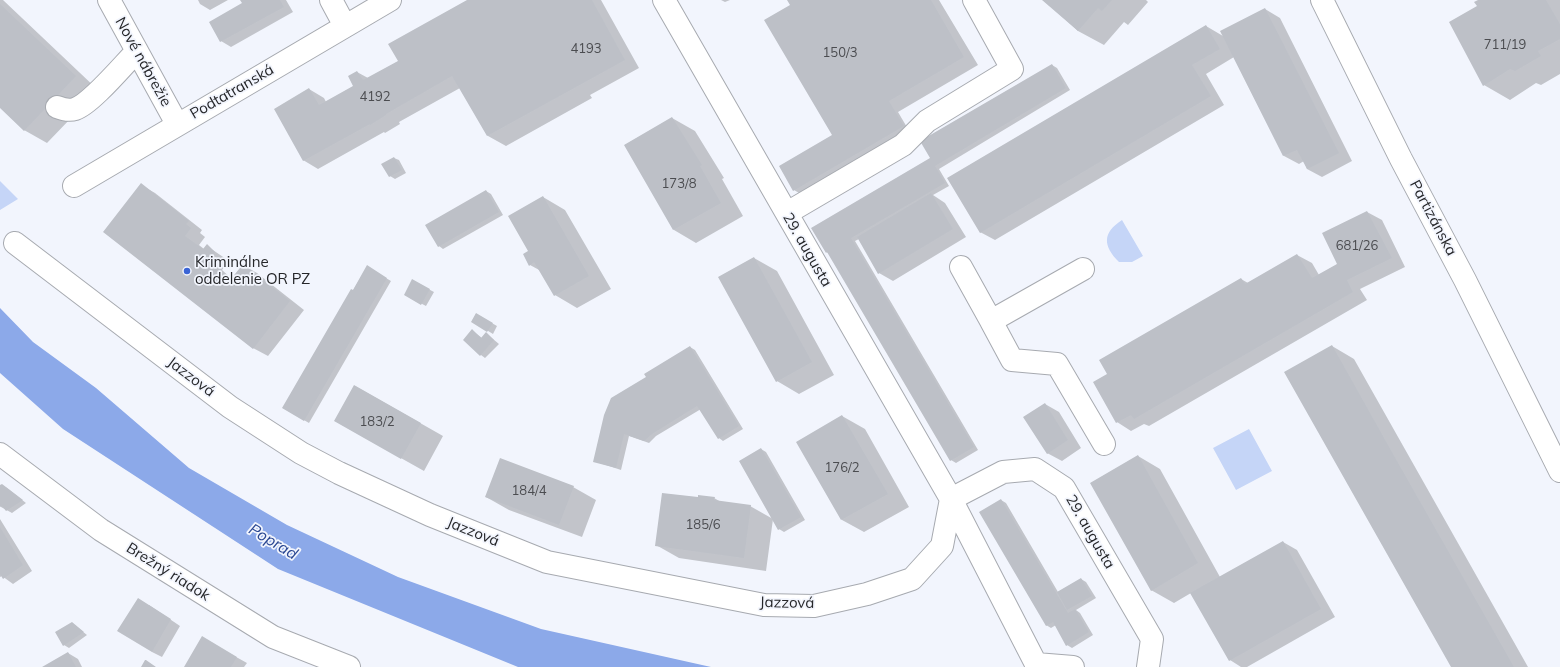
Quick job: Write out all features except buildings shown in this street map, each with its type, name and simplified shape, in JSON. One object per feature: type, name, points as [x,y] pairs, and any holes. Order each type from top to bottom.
[{"type":"street","name":"Nové nábrežie","points":[[109,0],[177,124]]},
{"type":"street","points":[[331,0],[345,26]]},
{"type":"street","name":"Podtatranská","points":[[74,186],[390,0]]},
{"type":"street","name":"29. augusta","points":[[664,0],[951,499],[1036,664],[1073,667]]},
{"type":"street","points":[[786,213],[903,145],[927,120],[1012,69],[974,0]]},
{"type":"street","name":"Partizánska","points":[[1322,0],[1560,471]]},
{"type":"street","points":[[57,107],[65,110],[75,109],[86,103],[137,51]]},
{"type":"street","name":"Jazzová","points":[[15,243],[230,407],[301,453],[339,473],[430,515],[547,562],[764,606],[814,606],[867,594],[912,579],[942,546],[951,499]]},
{"type":"street","points":[[961,267],[1012,360],[1057,364],[1104,444]]},
{"type":"street","points":[[991,321],[1083,270]]},
{"type":"street","name":"Partizánska","points":[[1543,436],[1560,459]]},
{"type":"street","name":"Brežný riadok","points":[[0,454],[101,530],[273,637],[349,667]]},
{"type":"street","name":"29. augusta","points":[[951,499],[1004,472],[1035,469],[1064,488],[1152,639],[1148,667]]},
{"type":"shaded area","points":[[0,181],[18,199],[0,210]]},
{"type":"shaded area","points":[[1122,220],[1143,256],[1132,262],[1119,262],[1110,251],[1108,245],[1108,235],[1115,225]]},
{"type":"shaded area","points":[[1249,429],[1272,471],[1236,490],[1213,448]]},
{"type":"water","name":"Poprad","points":[[0,308],[33,342],[96,388],[189,468],[287,525],[398,577],[541,629],[711,667],[518,667],[278,569],[63,429],[0,373]]},
{"type":"place","name":"Kriminálne oddelenie OR PZ","points":[[187,271]]}]
